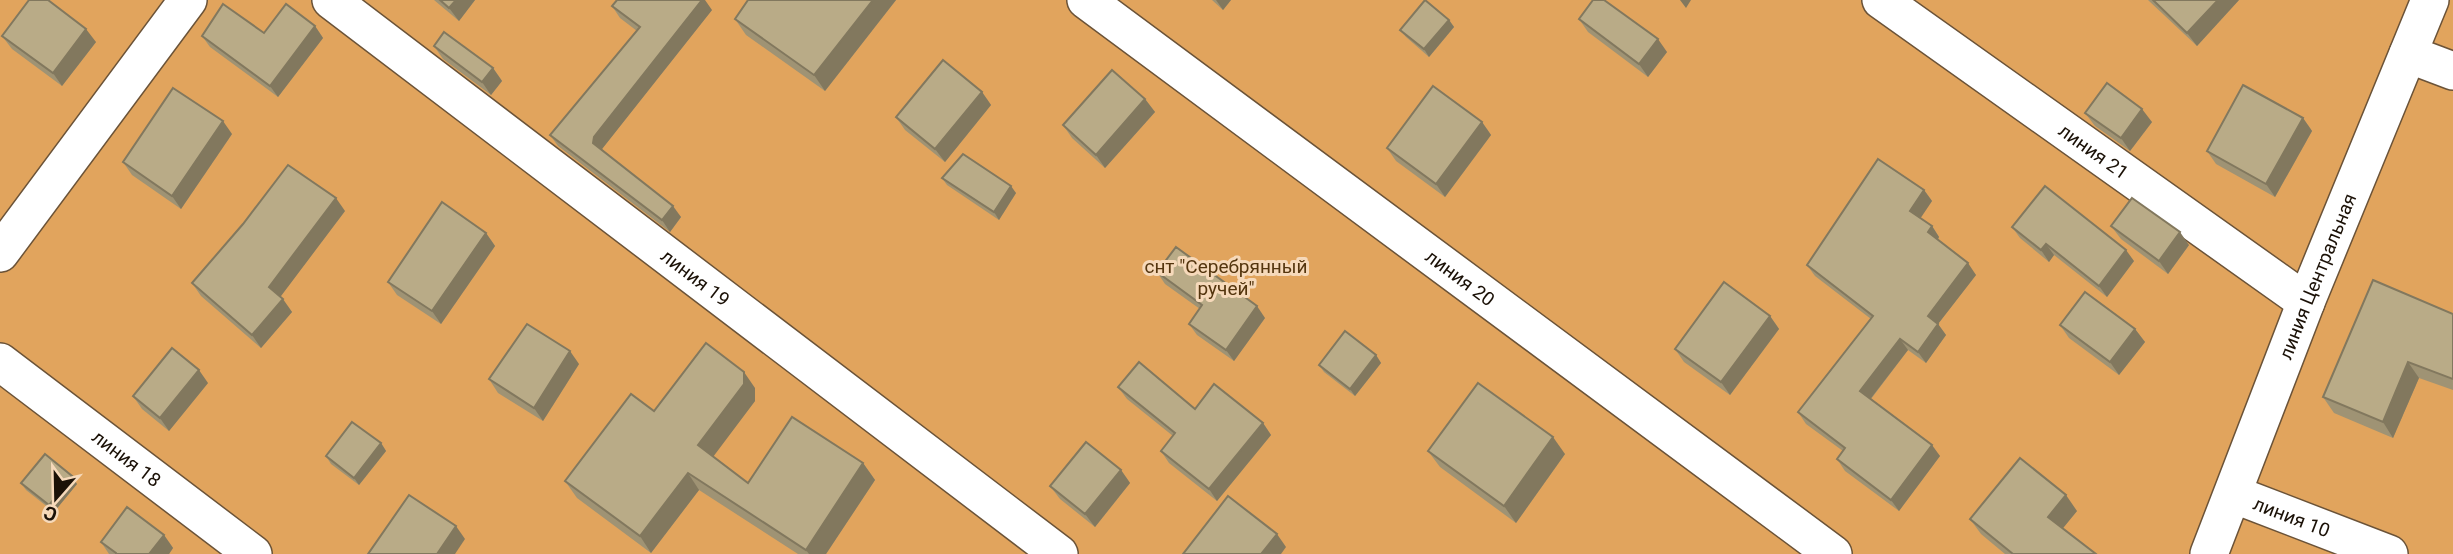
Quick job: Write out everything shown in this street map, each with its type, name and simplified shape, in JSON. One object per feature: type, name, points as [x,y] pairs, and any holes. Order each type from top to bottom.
[{"type":"street","points":[[0,253],[188,0]]},
{"type":"street","name":"линия 19","points":[[331,0],[1059,554]]},
{"type":"street","name":"линия 20","points":[[1086,0],[1833,554]]},
{"type":"street","name":"линия 21","points":[[1881,0],[2306,302]]},
{"type":"street","name":"линия Центральная","points":[[2209,554],[2306,302],[2430,0]]},
{"type":"street","points":[[2408,54],[2453,71]]},
{"type":"street","name":"линия 18","points":[[0,362],[253,554]]},
{"type":"street","name":"линия 10","points":[[2233,494],[2389,554]]},
{"type":"green space","name":"снт \"Серебрянный ручей\"","points":[[0,0],[2453,0],[2453,554],[0,554]]},
{"type":"building","points":[[29,0],[48,0],[86,29],[53,73],[2,36]]},
{"type":"building","points":[[440,0],[456,0],[449,8]]},
{"type":"building","points":[[617,0],[702,0],[594,137],[593,143],[673,206],[662,220],[550,135],[640,27],[612,6]]},
{"type":"building","points":[[748,0],[873,0],[814,75],[735,19]]},
{"type":"building","points":[[1425,0],[1449,20],[1424,49],[1400,30]]},
{"type":"building","points":[[1593,0],[1604,0],[1658,39],[1639,64],[1579,19]]},
{"type":"building","points":[[2153,0],[2218,0],[2187,33]]},
{"type":"building","points":[[223,4],[264,33],[286,4],[315,26],[270,86],[202,36]]},
{"type":"building","points":[[444,32],[493,68],[482,82],[434,46]]},
{"type":"building","points":[[943,60],[982,92],[935,149],[896,117]]},
{"type":"building","points":[[1112,70],[1145,99],[1096,155],[1063,125]]},
{"type":"building","points":[[2107,83],[2142,109],[2121,138],[2085,113]]},
{"type":"building","points":[[2243,85],[2303,118],[2266,184],[2207,151]]},
{"type":"building","points":[[1433,86],[1482,122],[1436,184],[1387,148]]},
{"type":"building","points":[[173,88],[223,121],[172,196],[123,162]]},
{"type":"building","points":[[963,154],[1011,186],[994,212],[942,178]]},
{"type":"building","points":[[1878,159],[1924,190],[1910,211],[1932,226],[1928,232],[1968,263],[1928,316],[1938,324],[1918,352],[1900,339],[1860,391],[1932,445],[1891,500],[1837,459],[1845,448],[1798,412],[1873,316],[1807,265]]},
{"type":"building","points":[[288,165],[336,198],[269,287],[283,299],[252,335],[192,283],[243,224]]},
{"type":"building","points":[[2045,186],[2126,250],[2099,286],[2046,244],[2041,250],[2012,227]]},
{"type":"building","points":[[2132,198],[2180,232],[2159,261],[2111,226]]},
{"type":"building","points":[[442,202],[486,233],[432,311],[388,282]]},
{"type":"building","points":[[1176,247],[1257,306],[1226,350],[1189,324],[1202,305],[1157,272]]},
{"type":"building","points":[[2373,280],[2453,314],[2453,379],[2408,362],[2383,422],[2323,397]]},
{"type":"building","points":[[1724,282],[1770,316],[1721,382],[1675,349]]},
{"type":"building","points":[[2085,292],[2135,329],[2110,362],[2060,325]]},
{"type":"building","points":[[527,324],[570,351],[534,408],[489,379]]},
{"type":"building","points":[[1345,331],[1376,355],[1350,389],[1319,365]]},
{"type":"building","points":[[706,343],[744,372],[744,384],[698,445],[748,483],[792,417],[863,463],[806,550],[688,473],[640,536],[565,481],[631,394],[654,411]]},
{"type":"building","points":[[172,348],[199,370],[160,418],[133,396]]},
{"type":"building","points":[[1139,362],[1195,409],[1214,384],[1263,423],[1209,489],[1161,451],[1175,433],[1118,387]]},
{"type":"building","points":[[1478,383],[1553,437],[1504,506],[1428,451]]},
{"type":"building","points":[[352,422],[381,443],[354,478],[326,456]]},
{"type":"building","points":[[1086,442],[1121,470],[1085,514],[1050,486]]},
{"type":"building","points":[[45,454],[72,476],[49,505],[21,483]]},
{"type":"building","points":[[2020,458],[2066,495],[2048,517],[2096,554],[2013,554],[1970,519]]},
{"type":"building","points":[[409,495],[456,526],[437,554],[368,554]]},
{"type":"building","points":[[1228,496],[1277,534],[1261,554],[1183,554]]},
{"type":"building","points":[[127,507],[164,535],[149,554],[116,554],[101,542]]}]
